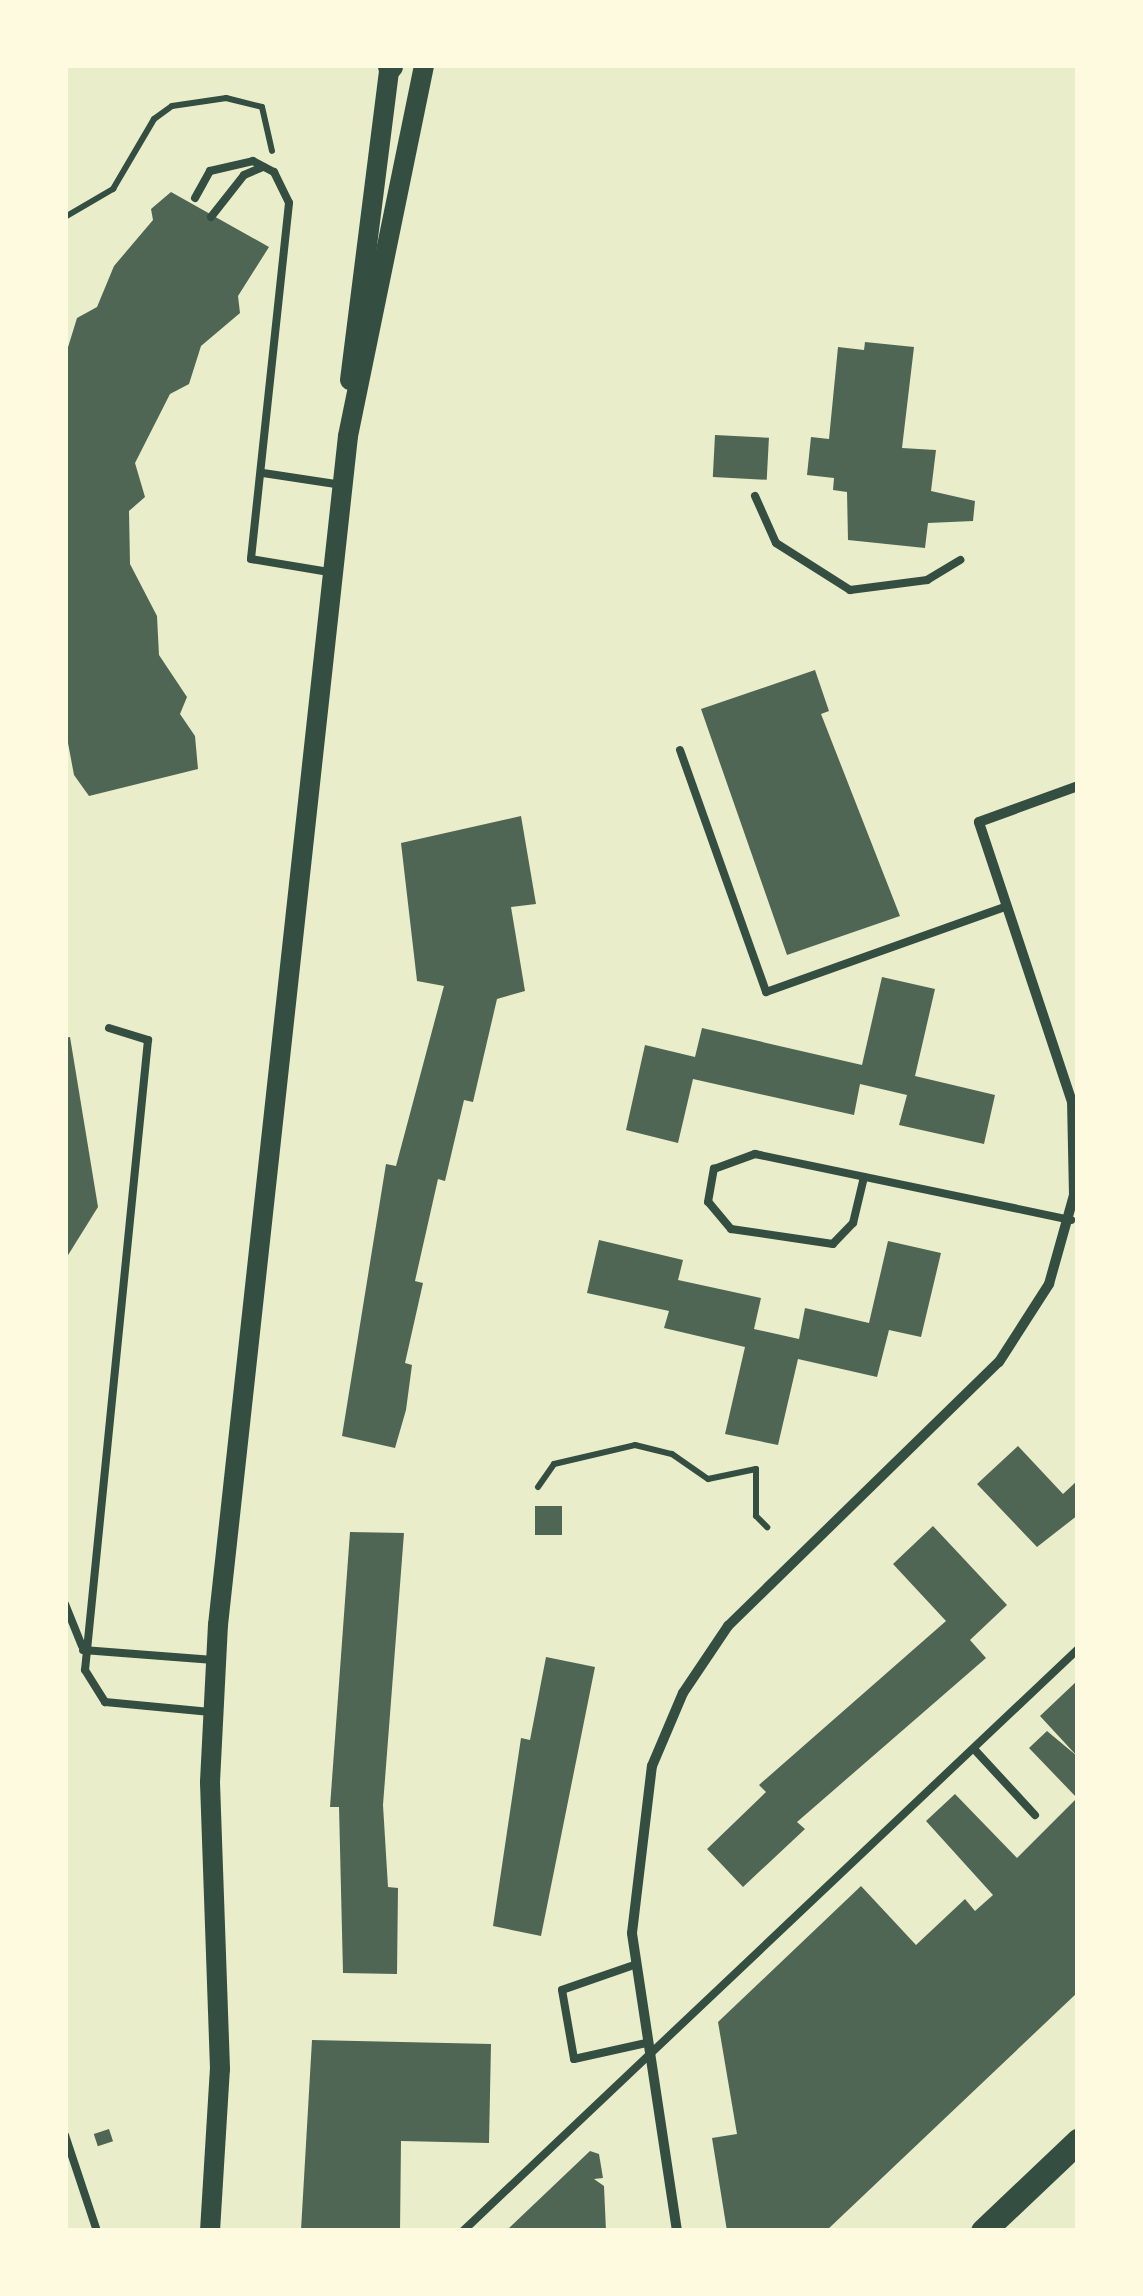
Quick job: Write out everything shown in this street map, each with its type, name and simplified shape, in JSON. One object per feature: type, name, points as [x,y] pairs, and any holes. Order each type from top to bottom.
[{"type":"main road","points":[[210,2231],[220,2069],[213,1712],[216,1660],[390,65]]},
{"type":"main road","points":[[348,436],[424,65]]},
{"type":"main road","points":[[983,2231],[1078,2141]]},
{"type":"street","points":[[677,2231],[634,1965],[642,1806],[683,1693],[754,1596],[1019,1338],[1071,1220],[1072,1102],[979,822],[1078,786]]},
{"type":"lane","points":[[196,198],[228,162],[274,172],[289,203],[251,559],[332,572]]},
{"type":"lane","points":[[211,217],[232,187],[264,167]]},
{"type":"lane","points":[[263,473],[342,485]]},
{"type":"lane","points":[[755,496],[776,543],[850,590],[926,580],[960,560]]},
{"type":"lane","points":[[680,750],[766,992],[1008,906]]},
{"type":"lane","points":[[84,1650],[148,1040],[109,1028]]},
{"type":"lane","points":[[864,1177],[853,1223],[833,1244],[731,1229],[708,1202],[714,1169],[742,1154],[864,1177],[1071,1220]]},
{"type":"lane","points":[[65,1604],[84,1650],[91,1688],[105,1702],[213,1712]]},
{"type":"lane","points":[[463,2231],[649,2062],[1078,1649]]},
{"type":"lane","points":[[84,1650],[216,1660]]},
{"type":"lane","points":[[974,1749],[1035,1816]]},
{"type":"lane","points":[[634,1965],[562,1990],[574,2058],[646,2043]]},
{"type":"lane","points":[[65,2135],[98,2231]]},
{"type":"path","points":[[65,216],[113,189],[154,119],[172,106],[226,98],[262,107],[274,172]]},
{"type":"path","points":[[538,1488],[554,1464],[635,1445],[672,1454],[708,1479],[756,1469],[756,1516],[767,1527]]},
{"type":"building","points":[[171,192],[269,247],[238,296],[240,313],[201,346],[189,384],[170,394],[135,463],[145,497],[129,511],[130,564],[157,616],[159,655],[187,697],[180,714],[195,736],[198,769],[89,796],[74,775],[65,727],[65,357],[77,318],[97,307],[114,266],[153,220],[151,209]]},
{"type":"building","points":[[865,342],[914,347],[902,448],[936,450],[931,491],[975,501],[973,521],[928,523],[925,548],[848,540],[847,492],[833,490],[834,478],[807,475],[811,437],[829,439],[838,347],[864,350]]},
{"type":"building","points":[[715,435],[769,438],[767,480],[713,477]]},
{"type":"building","points":[[815,670],[829,711],[821,714],[900,916],[787,955],[701,709]]},
{"type":"building","points":[[521,816],[536,904],[511,907],[525,991],[497,999],[473,1102],[464,1100],[445,1181],[438,1179],[415,1281],[423,1283],[405,1363],[412,1365],[406,1410],[395,1448],[342,1436],[386,1164],[396,1166],[444,986],[417,981],[401,843]]},
{"type":"building","points":[[882,977],[935,989],[915,1076],[995,1095],[984,1144],[899,1125],[907,1095],[860,1084],[854,1115],[693,1079],[678,1143],[626,1130],[645,1045],[695,1057],[702,1028],[862,1065]]},
{"type":"building","points":[[70,1037],[98,1207],[65,1260],[65,1038]]},
{"type":"building","points":[[599,1240],[683,1260],[678,1280],[761,1298],[754,1329],[799,1339],[805,1308],[869,1323],[888,1241],[941,1253],[921,1337],[889,1330],[877,1377],[798,1359],[778,1445],[725,1434],[745,1347],[664,1328],[669,1311],[587,1293]]},
{"type":"building","points":[[1018,1446],[1063,1494],[1078,1480],[1078,1515],[1037,1547],[977,1484]]},
{"type":"building","points":[[535,1506],[562,1506],[562,1535],[535,1535]]},
{"type":"building","points":[[933,1526],[1007,1605],[970,1640],[986,1658],[797,1822],[805,1829],[743,1887],[707,1849],[766,1792],[759,1785],[946,1621],[893,1564]]},
{"type":"building","points":[[350,1532],[404,1533],[383,1805],[388,1887],[398,1888],[397,1974],[343,1973],[339,1807],[330,1807]]},
{"type":"building","points":[[546,1657],[595,1667],[541,1936],[493,1926],[521,1738],[530,1740]]},
{"type":"building","points":[[1078,1680],[1078,1992],[826,2231],[727,2231],[712,2138],[737,2134],[718,2022],[861,1886],[916,1945],[965,1899],[975,1911],[993,1895],[926,1821],[955,1794],[1017,1858],[1077,1798],[1029,1748],[1047,1731],[1077,1756],[1040,1716]]},
{"type":"building","points":[[312,2040],[491,2044],[489,2143],[401,2141],[400,2231],[301,2230]]},
{"type":"building","points":[[109,2129],[113,2141],[98,2146],[94,2134]]},
{"type":"building","points":[[590,2151],[599,2154],[603,2178],[594,2179],[604,2186],[606,2231],[506,2231]]}]
